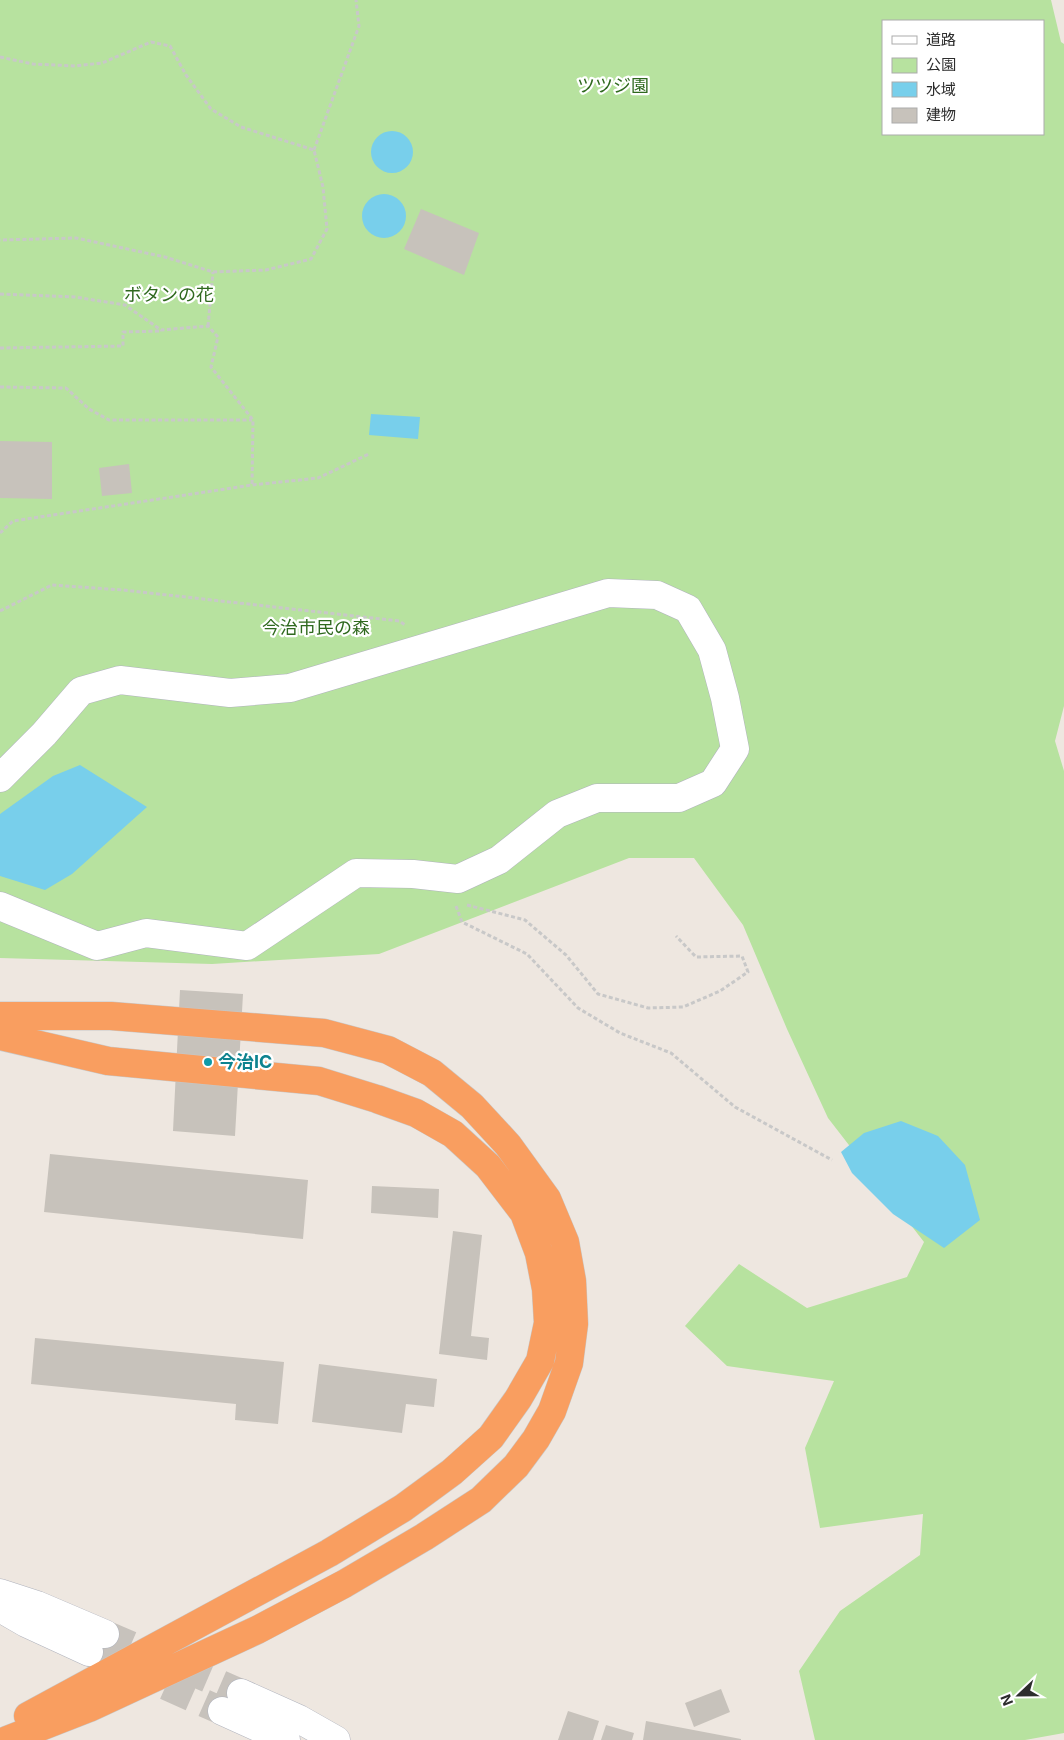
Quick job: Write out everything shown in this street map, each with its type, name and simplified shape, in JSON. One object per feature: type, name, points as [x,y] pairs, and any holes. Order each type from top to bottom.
[{"type":"highway","points":[[0,1016],[111,1016],[324,1033],[388,1050],[432,1073],[472,1106],[508,1145],[547,1199],[565,1242],[572,1281],[574,1324],[569,1363],[548,1418],[536,1439],[516,1466],[480,1500],[424,1537],[344,1584],[257,1630],[89,1708],[7,1740]]},
{"type":"highway","points":[[0,1036],[108,1061],[319,1081],[416,1113],[453,1134],[474,1153],[488,1166],[524,1213],[539,1253],[546,1289],[548,1323],[540,1361],[518,1399],[490,1437],[452,1472],[403,1508],[329,1553],[137,1658],[0,1730]]},
{"type":"street","points":[[0,778],[44,734],[81,691],[120,680],[230,693],[290,688],[608,593],[657,595],[688,609],[712,650],[725,698],[735,749],[713,783],[679,798],[597,798],[557,814],[500,860],[452,878],[413,874],[356,874],[247,946],[146,933],[97,946],[0,906]]},
{"type":"street","points":[[0,1593],[37,1605],[97,1643],[26,1624],[0,1608]]},
{"type":"street","points":[[286,1740],[232,1702],[299,1718],[336,1740]]},
{"type":"path","points":[[0,240],[76,238],[165,257],[213,272],[266,270],[311,259],[327,229],[323,187],[314,150],[359,26],[356,0]]},
{"type":"path","points":[[0,56],[33,64],[74,66],[102,63],[151,42],[170,46],[186,75],[211,109],[241,127],[314,150]]},
{"type":"path","points":[[213,272],[208,326],[218,337],[211,367],[253,420],[252,485]]},
{"type":"path","points":[[0,294],[74,298],[125,305],[161,330]]},
{"type":"path","points":[[0,348],[123,346],[123,332],[208,326]]},
{"type":"path","points":[[0,387],[66,388],[89,409],[109,420],[253,420]]},
{"type":"path","points":[[0,533],[13,521],[252,485],[318,478],[369,454]]},
{"type":"path","points":[[0,610],[52,585],[123,590],[399,621],[432,646]]},
{"type":"path","points":[[452,878],[467,906],[525,920],[566,955],[598,994],[648,1008],[683,1006],[720,992],[748,972],[742,956],[696,957],[676,936]]},
{"type":"path","points":[[452,878],[462,922],[527,954],[578,1008],[620,1033],[671,1052],[735,1107],[832,1160]]},
{"type":"green space","points":[[0,0],[1051,0],[1061,42],[1064,44],[1064,706],[1055,741],[1064,771],[1064,1733],[1025,1740],[815,1740],[799,1671],[840,1611],[920,1555],[923,1514],[820,1528],[805,1448],[834,1381],[727,1366],[685,1326],[739,1264],[807,1308],[907,1277],[924,1242],[828,1118],[787,1029],[743,925],[694,858],[629,858],[379,954],[212,964],[0,958]]},
{"type":"water","points":[[396,131],[404,134],[410,140],[413,152],[410,164],[404,170],[388,173],[380,170],[374,164],[371,148],[374,140],[380,134]]},
{"type":"water","points":[[388,194],[400,200],[405,207],[405,225],[400,232],[393,237],[380,238],[372,235],[365,228],[362,212],[365,204],[372,197]]},
{"type":"water","points":[[371,414],[420,417],[418,439],[369,435]]},
{"type":"water","points":[[80,765],[147,807],[72,874],[45,890],[0,876],[0,814],[53,776]]},
{"type":"water","points":[[901,1121],[938,1136],[965,1165],[980,1220],[944,1248],[893,1214],[852,1173],[841,1152],[864,1133]]},
{"type":"building","points":[[421,209],[479,233],[464,275],[404,249]]},
{"type":"building","points":[[0,441],[52,442],[52,499],[0,498]]},
{"type":"building","points":[[129,464],[132,493],[102,496],[99,468]]},
{"type":"building","name":"今治IC","points":[[180,990],[243,994],[235,1136],[173,1131]]},
{"type":"building","points":[[50,1154],[308,1180],[303,1239],[44,1212]]},
{"type":"building","points":[[372,1186],[439,1189],[438,1218],[371,1213]]},
{"type":"building","points":[[453,1231],[482,1235],[471,1336],[489,1338],[487,1360],[439,1354]]},
{"type":"building","points":[[35,1338],[284,1362],[278,1424],[235,1420],[236,1404],[31,1384]]},
{"type":"building","points":[[319,1364],[437,1379],[434,1407],[406,1404],[402,1433],[312,1422]]},
{"type":"building","points":[[721,1689],[730,1712],[694,1727],[685,1703]]},
{"type":"building","points":[[568,1711],[599,1721],[593,1740],[558,1740]]},
{"type":"building","points":[[646,1721],[741,1739],[741,1740],[643,1740]]},
{"type":"building","points":[[606,1725],[634,1733],[632,1740],[601,1740]]},
{"type":"tunnel","points":[[105,1634],[241,1693]]},
{"type":"tunnel","points":[[89,1652],[222,1711]]},
{"type":"place","name":"今治IC","points":[[208,1062]]},
{"type":"park label","name":"ツツジ園","points":[[613,86]]},
{"type":"park label","name":"ボタンの花","points":[[169,295]]},
{"type":"park label","name":"今治市民の森","points":[[316,628]]}]
